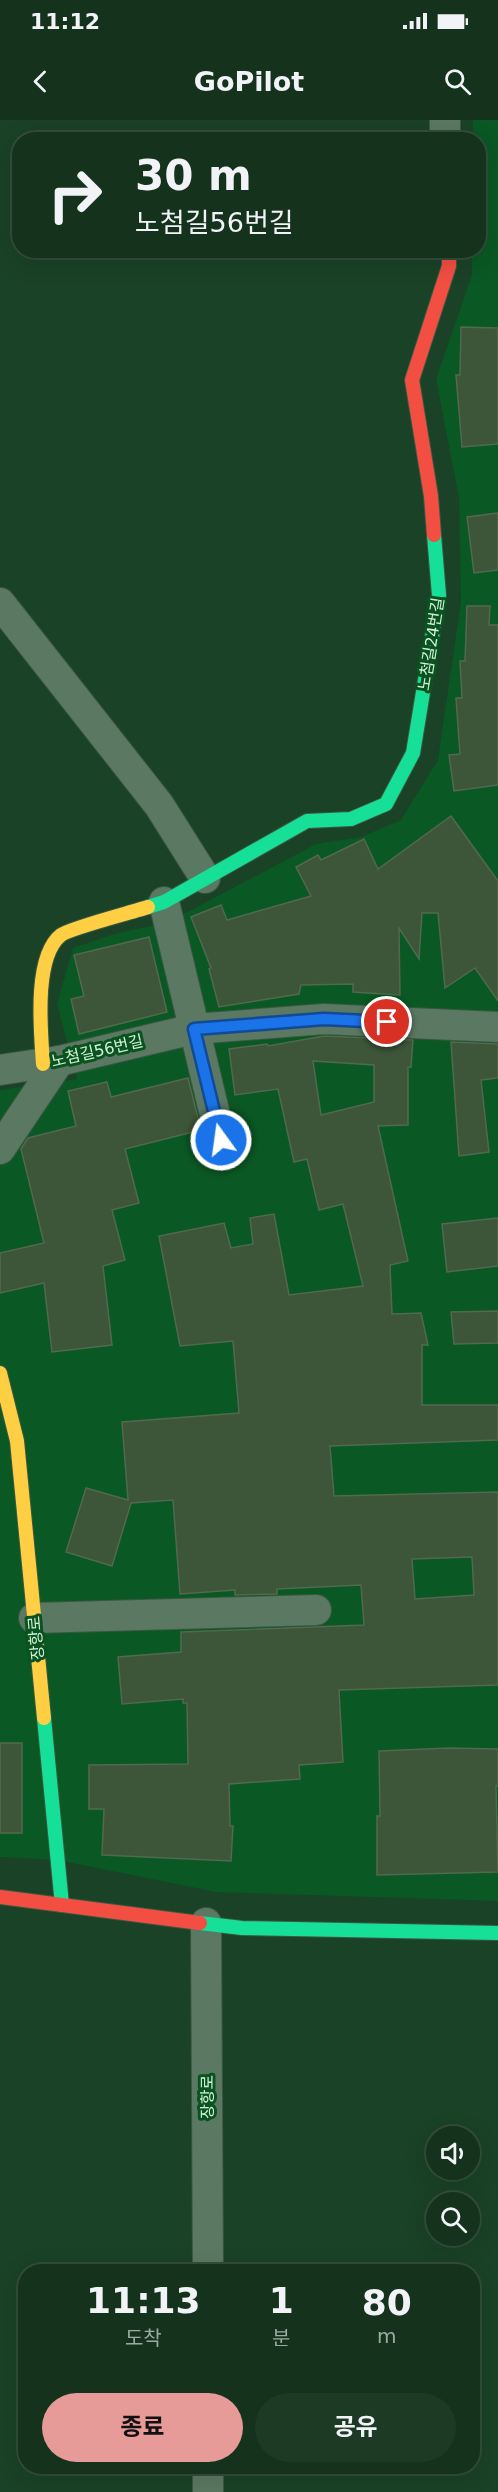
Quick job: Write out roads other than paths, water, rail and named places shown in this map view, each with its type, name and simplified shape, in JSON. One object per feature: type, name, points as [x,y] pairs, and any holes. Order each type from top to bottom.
[{"type":"street","name":"노첨길24번길","points":[[51,1063],[40,1003],[48,955],[61,936],[164,902],[307,822],[351,819],[386,804],[413,753],[439,595],[431,496],[412,380],[449,266],[449,258]]},
{"type":"street","points":[[0,603],[159,806],[205,878]]},
{"type":"street","points":[[164,902],[221,1140]]},
{"type":"street","name":"노첨길56번길","points":[[0,1070],[51,1063],[194,1029],[324,1019],[498,1027]]},
{"type":"street","points":[[0,1149],[51,1063]]},
{"type":"street","name":"장항로","points":[[0,1373],[17,1441],[62,1905]]},
{"type":"street","points":[[34,1618],[316,1610]]},
{"type":"street","points":[[0,1897],[242,1928],[498,1933]]},
{"type":"street","name":"장항로","points":[[206,1923],[208,2264]]},
{"type":"street","points":[[208,2474],[208,2492]]}]
